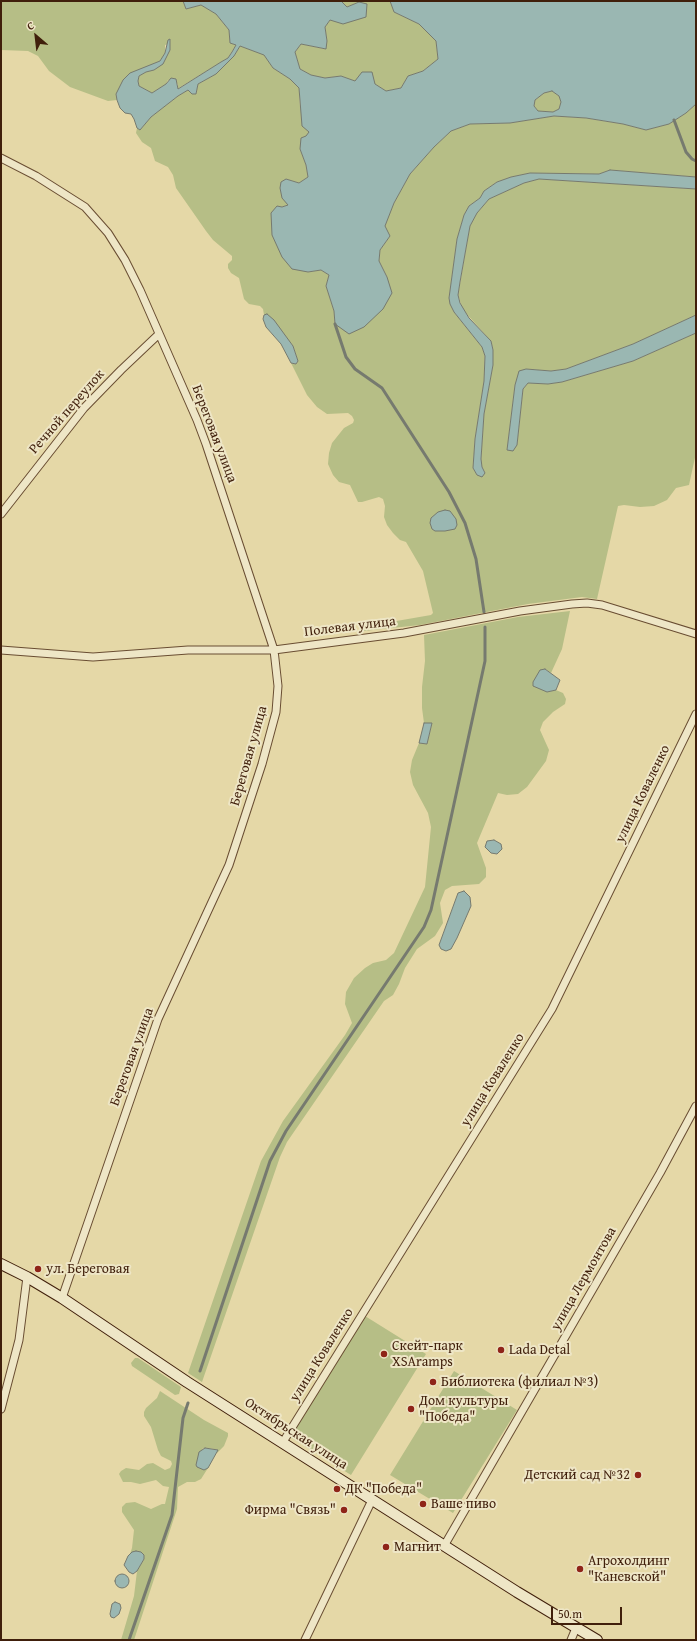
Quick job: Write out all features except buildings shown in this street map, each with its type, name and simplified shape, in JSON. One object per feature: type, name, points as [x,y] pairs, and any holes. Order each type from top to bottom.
[{"type":"street","name":"Береговая улица","points":[[1,158],[36,176],[70,196],[85,207],[99,221],[115,243],[140,290],[206,444],[274,650],[278,686],[277,702],[262,764],[228,865],[158,1019],[62,1298]]},
{"type":"street","name":"Речной переулок","points":[[1,514],[84,408],[159,334]]},
{"type":"street","name":"Полевая улица","points":[[1,650],[93,657],[188,650],[274,650],[404,633],[520,611],[579,603],[602,605],[696,634]]},
{"type":"street","name":"улица Коваленко","points":[[283,1442],[552,1009],[696,714]]},
{"type":"street","name":"улица Лермонтова","points":[[444,1546],[660,1173],[696,1106]]},
{"type":"street","name":"Октябрьская улица","points":[[1,1264],[27,1277],[62,1298],[187,1382],[444,1546],[597,1640]]},
{"type":"street","points":[[1,1409],[19,1340],[27,1277]]},
{"type":"street","points":[[305,1640],[372,1500]]},
{"type":"street","points":[[571,1640],[576,1628]]},
{"type":"green space","points":[[1,1],[183,1],[186,9],[201,5],[216,14],[229,30],[230,43],[236,45],[228,58],[177,89],[178,84],[168,80],[166,84],[152,93],[139,86],[139,76],[154,70],[170,50],[169,44],[165,45],[165,53],[160,61],[148,67],[116,94],[117,100],[108,101],[70,87],[49,71],[38,56],[28,51],[1,50]]},
{"type":"green space","points":[[341,1],[390,1],[394,12],[419,24],[436,41],[438,59],[423,71],[408,76],[401,88],[386,91],[375,84],[355,81],[341,76],[325,78],[311,75],[300,69],[295,52],[301,44],[325,49],[327,41],[325,27],[330,20],[359,2],[347,7]]},
{"type":"green space","points":[[240,46],[265,55],[273,68],[290,79],[299,88],[300,107],[310,132],[300,149],[306,165],[308,177],[299,183],[286,179],[288,205],[282,207],[308,272],[321,270],[329,275],[326,286],[334,311],[335,324],[387,277],[379,261],[380,250],[390,236],[384,226],[394,203],[410,174],[434,147],[451,131],[470,124],[510,123],[554,116],[585,118],[623,124],[646,130],[669,124],[686,113],[696,104],[696,177],[610,170],[599,174],[530,173],[511,177],[497,182],[484,191],[480,198],[469,206],[464,215],[457,239],[449,298],[454,312],[482,347],[485,356],[484,381],[475,439],[473,468],[477,475],[485,473],[482,467],[481,459],[484,414],[493,365],[493,350],[491,341],[463,310],[458,295],[470,226],[477,213],[489,199],[524,183],[539,179],[696,189],[696,315],[633,344],[566,369],[551,371],[526,369],[515,385],[507,450],[517,445],[523,389],[528,383],[548,384],[562,382],[633,361],[696,333],[696,453],[689,485],[676,488],[667,500],[654,506],[618,506],[597,599],[582,597],[528,604],[420,625],[364,631],[362,629],[362,627],[431,615],[433,613],[423,571],[406,542],[400,540],[387,525],[384,517],[385,506],[383,499],[379,497],[358,502],[350,485],[339,482],[333,475],[328,464],[332,443],[344,428],[353,423],[354,420],[352,416],[348,413],[327,414],[317,407],[307,395],[291,363],[296,364],[298,361],[293,346],[267,314],[264,315],[263,309],[260,306],[249,304],[244,299],[239,278],[231,273],[228,268],[228,264],[232,260],[232,256],[213,240],[176,188],[173,175],[168,167],[155,161],[151,148],[142,142],[136,133],[137,128],[140,130],[151,117],[178,96],[188,90],[196,94],[198,84],[216,74],[234,56]]},
{"type":"green space","points":[[552,91],[559,96],[561,102],[559,109],[553,112],[538,111],[534,106],[535,100],[544,93]]},
{"type":"green space","points":[[570,611],[562,649],[551,673],[545,669],[547,692],[556,690],[563,693],[566,699],[565,704],[553,712],[543,722],[540,730],[549,750],[546,761],[527,787],[518,794],[507,795],[498,793],[477,843],[486,868],[486,877],[479,884],[452,886],[445,890],[440,903],[443,923],[435,936],[417,949],[405,968],[393,995],[384,1001],[287,1142],[280,1157],[202,1382],[188,1373],[261,1161],[283,1121],[352,1023],[345,1004],[346,992],[354,978],[373,963],[386,960],[394,953],[425,887],[431,827],[428,813],[413,785],[410,772],[412,760],[419,743],[427,744],[432,723],[424,723],[422,708],[422,687],[425,661],[424,635],[518,617]]},
{"type":"green space","points":[[365,1316],[426,1354],[351,1475],[290,1437]]},
{"type":"green space","points":[[135,1358],[138,1358],[181,1387],[179,1394],[175,1395],[132,1366],[131,1363]]},
{"type":"green space","points":[[454,1371],[517,1410],[453,1513],[390,1475]]},
{"type":"green space","points":[[160,1391],[204,1420],[228,1433],[228,1436],[224,1446],[217,1453],[217,1450],[214,1449],[202,1449],[204,1470],[208,1468],[201,1479],[195,1482],[187,1482],[178,1487],[177,1509],[134,1640],[121,1640],[134,1596],[137,1571],[144,1559],[144,1555],[141,1552],[132,1552],[130,1554],[134,1530],[122,1512],[122,1507],[126,1503],[135,1502],[151,1509],[165,1504],[169,1487],[163,1486],[156,1480],[140,1484],[123,1482],[119,1474],[126,1468],[139,1470],[147,1464],[153,1463],[165,1470],[170,1468],[172,1464],[171,1461],[161,1456],[151,1427],[144,1416],[146,1408],[157,1398]]},
{"type":"water","points":[[183,1],[341,1],[347,7],[359,2],[367,4],[366,17],[343,24],[330,20],[325,27],[327,41],[326,49],[301,44],[295,52],[300,69],[311,75],[325,78],[341,76],[355,81],[362,72],[372,72],[375,84],[386,91],[401,88],[408,76],[423,71],[438,59],[436,41],[419,24],[394,12],[390,1],[696,1],[696,104],[686,113],[669,124],[646,130],[623,124],[586,118],[554,116],[510,123],[470,124],[451,131],[434,147],[410,174],[394,203],[385,226],[390,236],[380,250],[379,261],[387,277],[392,293],[383,309],[364,327],[349,334],[335,324],[334,311],[326,286],[329,275],[321,270],[308,272],[292,269],[282,257],[272,235],[271,213],[277,206],[282,207],[288,205],[282,198],[280,188],[281,182],[286,179],[299,183],[308,177],[306,165],[300,149],[301,138],[306,136],[309,132],[302,126],[299,88],[290,79],[273,68],[264,55],[240,46],[234,56],[216,74],[198,84],[196,94],[192,94],[188,90],[178,96],[151,117],[140,130],[137,128],[131,114],[125,113],[120,108],[116,94],[123,80],[130,73],[160,61],[165,53],[168,40],[170,39],[170,50],[163,64],[154,70],[139,76],[139,86],[152,93],[166,84],[171,78],[176,79],[178,89],[228,58],[232,52],[236,45],[230,43],[229,30],[216,14],[201,5],[186,9]],"holes":[[[552,91],[559,96],[561,102],[559,109],[553,112],[538,111],[534,106],[535,100],[544,93]]]},
{"type":"water","points":[[610,170],[696,177],[696,189],[539,179],[524,183],[489,199],[477,213],[470,226],[458,295],[460,303],[469,318],[491,341],[493,350],[493,365],[484,414],[481,459],[482,467],[485,473],[482,477],[477,475],[473,468],[475,439],[484,381],[485,356],[482,347],[454,312],[449,298],[457,239],[464,215],[469,206],[480,198],[484,191],[497,182],[511,177],[530,173],[599,174]]},
{"type":"water","points":[[267,314],[274,320],[293,346],[298,361],[296,364],[291,363],[281,344],[266,327],[263,319],[264,315]]},
{"type":"water","points":[[696,315],[696,333],[633,361],[562,382],[548,384],[528,383],[523,389],[517,445],[513,451],[507,450],[515,385],[519,371],[526,369],[551,371],[566,369],[633,344]]},
{"type":"water","points":[[445,510],[450,511],[456,519],[457,525],[455,529],[435,531],[432,529],[430,523],[431,518],[438,512]]},
{"type":"water","points":[[545,669],[560,680],[556,690],[547,692],[533,686],[533,682],[540,670]]},
{"type":"water","points":[[424,723],[432,723],[427,744],[419,743]]},
{"type":"water","points":[[494,840],[501,844],[502,849],[497,854],[491,853],[485,847],[487,841]]},
{"type":"water","points":[[464,891],[470,897],[471,906],[451,949],[446,951],[441,949],[439,945],[458,893]]},
{"type":"water","points":[[205,1448],[218,1450],[208,1468],[204,1470],[196,1465],[199,1452]]},
{"type":"water","points":[[132,1552],[141,1552],[144,1555],[144,1559],[137,1571],[133,1574],[129,1572],[124,1565],[128,1556]]},
{"type":"water","points":[[119,1574],[125,1574],[129,1578],[129,1584],[125,1588],[119,1588],[115,1584],[115,1578]]},
{"type":"water","points":[[115,1602],[120,1604],[121,1608],[119,1614],[114,1618],[111,1617],[110,1614],[112,1604]]},
{"type":"waterway","points":[[674,120],[686,152],[696,161]]},
{"type":"waterway","points":[[335,324],[346,357],[355,369],[382,388],[449,492],[465,523],[476,559],[484,612]]},
{"type":"waterway","points":[[200,1371],[270,1161],[286,1131],[424,927],[431,910],[485,661],[485,627]]},
{"type":"waterway","points":[[129,1640],[172,1515],[183,1418],[188,1403]]},
{"type":"place","name":"ул. Береговая","points":[[38,1269]]},
{"type":"place","name":"Lada Detal","points":[[501,1350]]},
{"type":"place","name":"Скейт-парк XSAramps","points":[[384,1354]]},
{"type":"place","name":"Библиотека (филиал №3)","points":[[433,1382]]},
{"type":"place","name":"Дом культуры \"Победа\"","points":[[411,1409]]},
{"type":"place","name":"Детский сад №32","points":[[638,1475]]},
{"type":"place","name":"ДК \"Победа\"","points":[[337,1489]]},
{"type":"place","name":"Ваше пиво","points":[[423,1504]]},
{"type":"place","name":"Фирма \"Связь\"","points":[[344,1510]]},
{"type":"place","name":"Магнит","points":[[386,1547]]},
{"type":"place","name":"Агрохолдинг \"Каневской\"","points":[[580,1569]]}]
